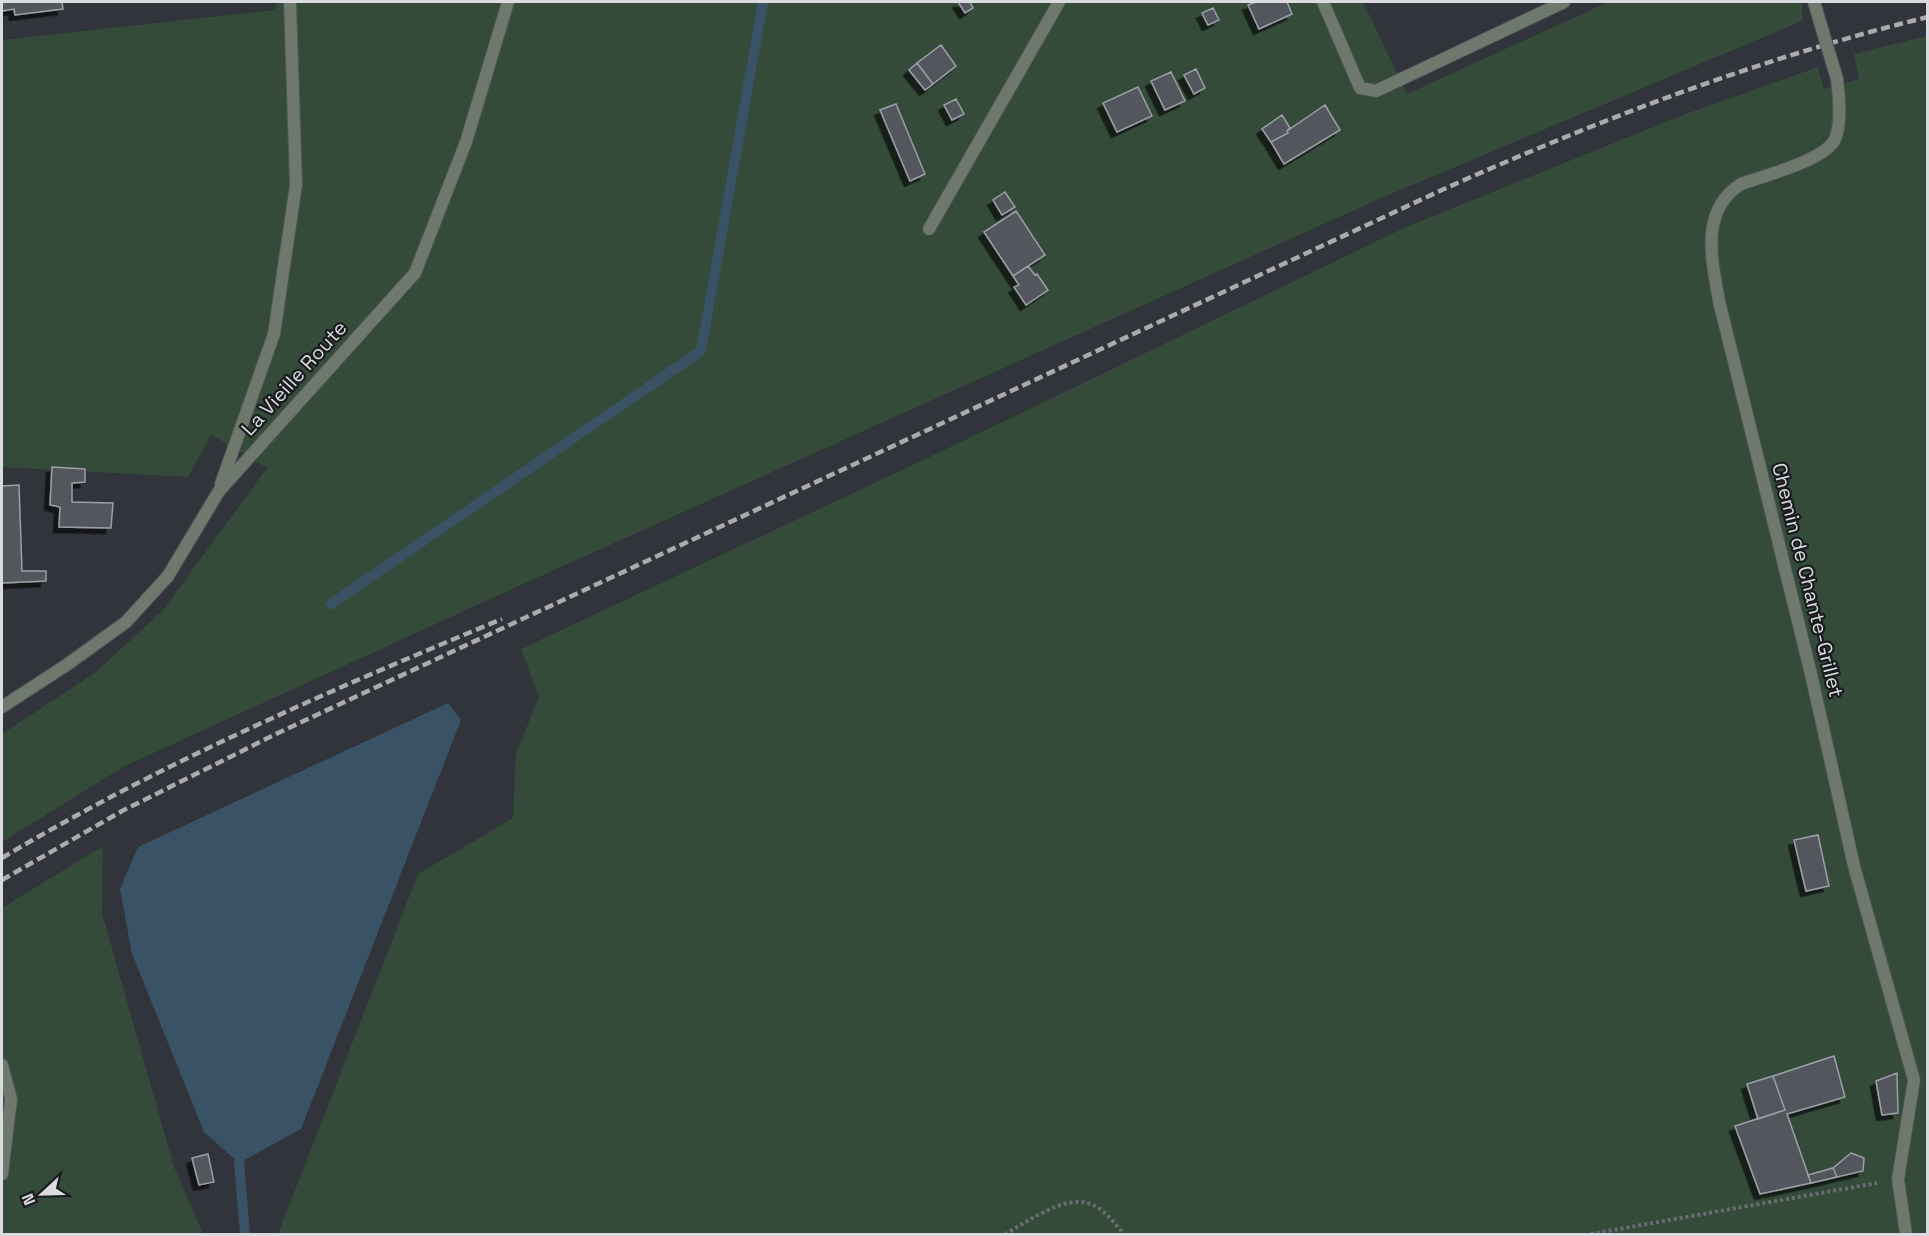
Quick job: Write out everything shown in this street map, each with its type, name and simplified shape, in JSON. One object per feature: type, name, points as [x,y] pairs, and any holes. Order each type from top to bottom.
[{"type":"street","points":[[219,491],[274,334],[295,196],[290,2]]},
{"type":"street","name":"La Vieille Route","points":[[2,707],[68,664],[126,622],[168,576],[219,491],[415,273],[466,142],[508,2]]},
{"type":"street","points":[[929,229],[1059,2]]},
{"type":"street","points":[[1323,2],[1360,88],[1376,91],[1564,2]]},
{"type":"street","name":"Chemin de Chante-Grillet","points":[[1814,2],[1837,79],[1840,102],[1835,139],[1826,150],[1814,158],[1741,184],[1731,191],[1722,202],[1710,234],[1719,301],[1811,674],[1854,866],[1914,1080],[1898,1179],[1906,1234]]},
{"type":"street","points":[[2,1065],[11,1099],[2,1174]]},
{"type":"path","points":[[1591,1234],[1898,1179]]},
{"type":"path","points":[[1005,1234],[1053,1208],[1070,1202],[1083,1202],[1107,1214],[1124,1234]]},
{"type":"green space","points":[[277,2],[1363,2],[1407,94],[1608,2],[1802,2],[1802,21],[1379,199],[512,589],[125,766],[2,842],[2,734],[96,672],[163,610],[267,468],[211,435],[188,477],[2,467],[2,40],[275,10]]},
{"type":"green space","points":[[1927,36],[1927,1234],[278,1234],[418,874],[513,818],[516,754],[539,697],[521,649],[934,455],[1406,227],[1683,115],[1818,67],[1824,89],[1859,79],[1854,54]]},
{"type":"green space","points":[[103,846],[102,913],[174,1167],[203,1234],[2,1234],[2,908]]},
{"type":"water","points":[[448,703],[461,720],[301,1129],[239,1163],[204,1132],[132,954],[120,889],[138,847]]},
{"type":"building","points":[[2,2],[62,2],[63,9],[15,15],[14,9],[2,11]]},
{"type":"building","points":[[958,2],[970,2],[973,8],[965,13]]},
{"type":"building","points":[[1256,2],[1287,2],[1292,14],[1259,29],[1248,5]]},
{"type":"building","points":[[1213,8],[1219,20],[1208,25],[1202,13]]},
{"type":"building","points":[[941,45],[956,66],[933,84],[917,63]]},
{"type":"building","points":[[917,63],[933,84],[925,90],[909,70]]},
{"type":"building","points":[[1196,69],[1205,88],[1194,94],[1184,75]]},
{"type":"building","points":[[1171,72],[1185,101],[1165,110],[1151,81]]},
{"type":"building","points":[[1138,87],[1152,116],[1117,132],[1103,103]]},
{"type":"building","points":[[956,99],[964,114],[952,120],[944,105]]},
{"type":"building","points":[[896,104],[925,174],[910,181],[880,110]]},
{"type":"building","points":[[1325,105],[1340,130],[1284,164],[1271,142],[1288,133],[1287,131]]},
{"type":"building","points":[[1282,115],[1290,128],[1288,133],[1271,142],[1262,129]]},
{"type":"building","points":[[1005,192],[1015,207],[1002,215],[993,200]]},
{"type":"building","points":[[1016,211],[1045,255],[1013,276],[984,232]]},
{"type":"building","points":[[1028,266],[1048,290],[1026,305],[1014,287],[1019,285],[1013,276]]},
{"type":"building","points":[[52,467],[85,469],[85,482],[72,483],[72,502],[113,503],[111,528],[59,527],[60,507],[50,505]]},
{"type":"building","points":[[19,485],[22,571],[46,571],[46,581],[2,583],[2,486]]},
{"type":"building","points":[[1818,835],[1829,886],[1806,891],[1794,840]]},
{"type":"building","points":[[1834,1056],[1845,1097],[1787,1114],[1811,1183],[1760,1194],[1735,1126],[1785,1110],[1773,1076]]},
{"type":"building","points":[[1897,1073],[1898,1113],[1882,1115],[1876,1081]]},
{"type":"building","points":[[1773,1076],[1785,1110],[1758,1119],[1747,1084]]},
{"type":"building","points":[[1851,1153],[1864,1158],[1863,1171],[1837,1177],[1833,1168]]},
{"type":"building","points":[[208,1154],[214,1182],[199,1185],[192,1158]]},
{"type":"building","points":[[1833,1168],[1837,1177],[1811,1183],[1808,1175]]},
{"type":"waterway","points":[[331,604],[701,351],[763,2]]},
{"type":"waterway","points":[[242,1151],[239,1163],[245,1234]]},
{"type":"railway","points":[[2,880],[122,811],[278,733],[1444,189],[1562,138],[1682,92],[1804,51],[1928,17]]},
{"type":"railway","points":[[2,858],[62,823],[185,759],[374,673],[502,619]]}]
